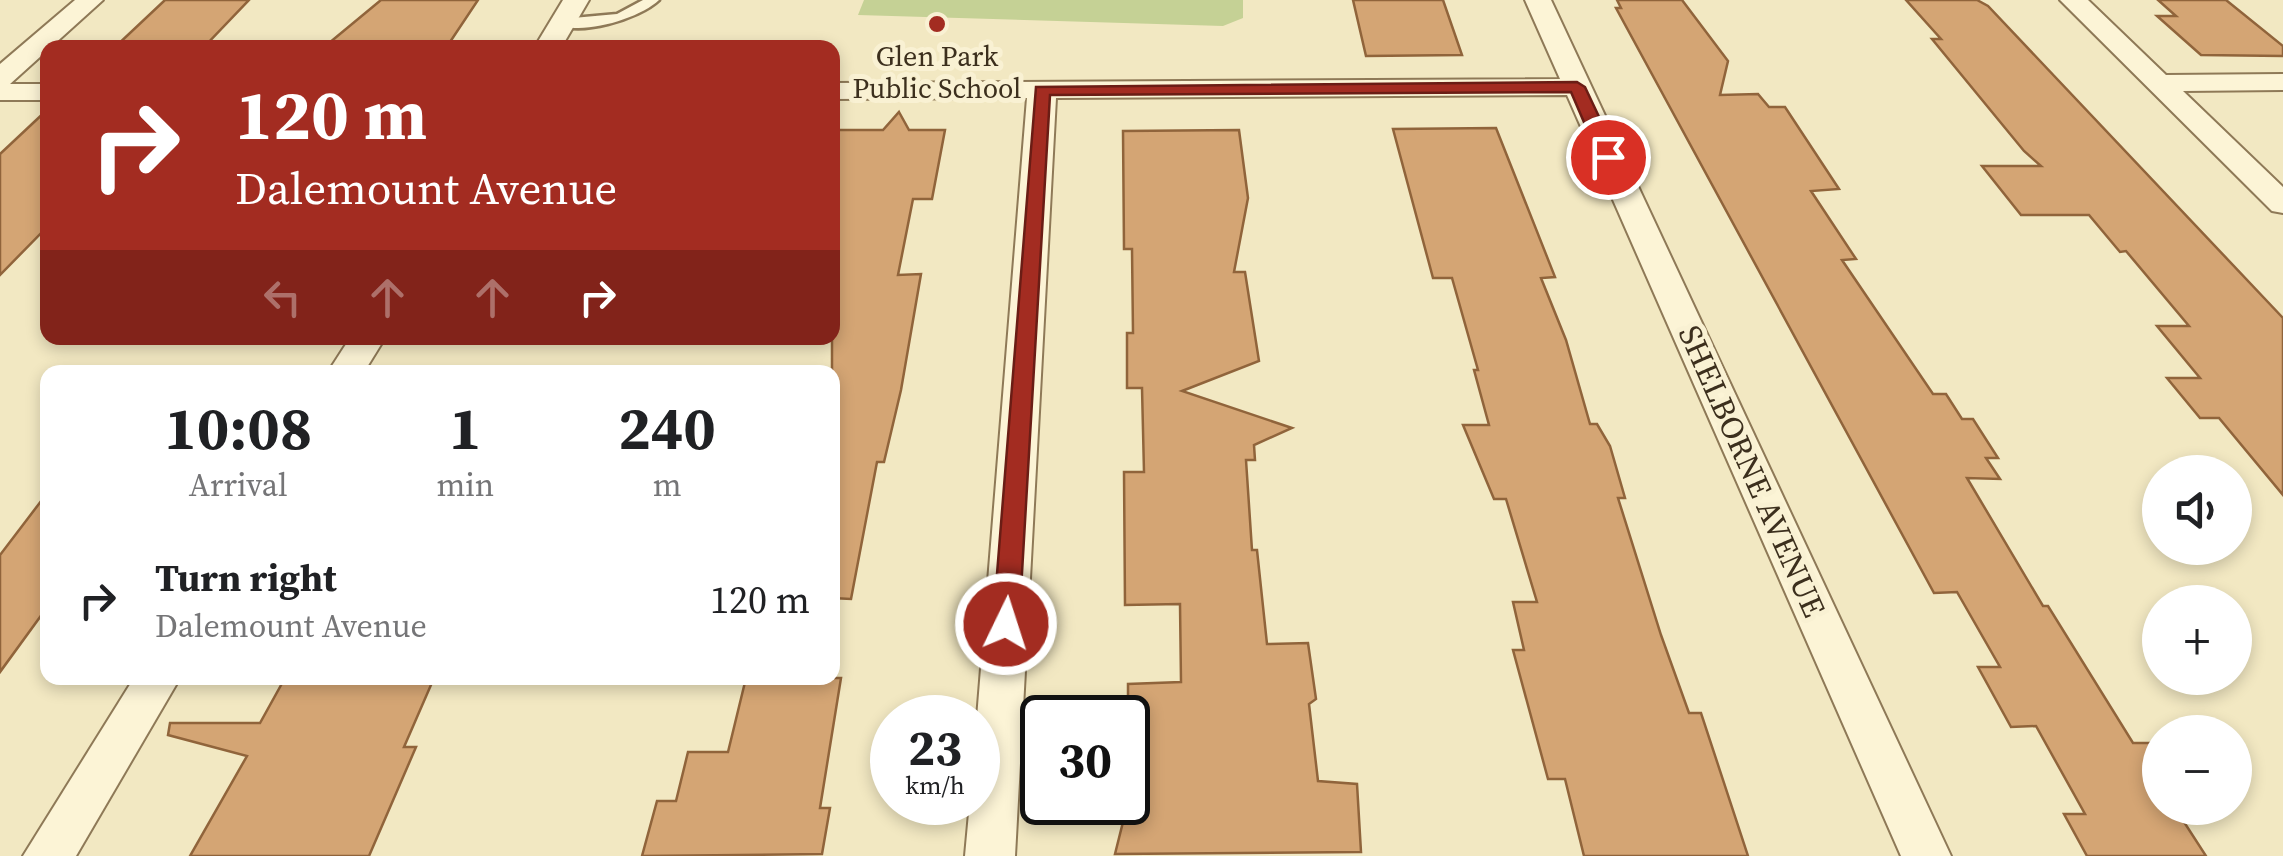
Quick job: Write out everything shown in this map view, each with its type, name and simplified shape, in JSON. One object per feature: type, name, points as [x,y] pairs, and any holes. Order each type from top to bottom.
[{"type":"street","points":[[44,40],[90,0]]},
{"type":"street","name":"SHELBORNE AVENUE","points":[[1538,0],[1926,856]]},
{"type":"street","points":[[2073,0],[2283,204]]},
{"type":"street","points":[[552,40],[569,12]]},
{"type":"street","points":[[0,78],[40,43]]},
{"type":"street","points":[[2157,83],[2283,82]]},
{"type":"street","points":[[840,90],[1577,87]]},
{"type":"street","points":[[990,856],[1042,90]]},
{"type":"street","points":[[0,92],[40,92]]},
{"type":"street","points":[[48,856],[154,685]]},
{"type":"lane","points":[[569,12],[614,20],[640,10],[652,0]]},
{"type":"green space","points":[[864,0],[1243,0],[1243,18],[1223,26],[858,15]]},
{"type":"building","points":[[165,0],[249,0],[211,40],[122,40]]},
{"type":"building","points":[[381,0],[478,0],[451,40],[333,40]]},
{"type":"building","points":[[1353,0],[1443,0],[1462,55],[1366,56]]},
{"type":"building","points":[[1617,0],[1682,0],[1728,61],[1720,95],[1758,94],[1769,107],[1785,107],[1839,189],[1811,191],[1856,259],[1842,260],[1933,394],[1946,394],[1962,419],[1973,419],[1998,458],[1986,458],[2000,479],[1967,478],[2043,606],[2048,606],[2133,743],[2142,743],[2142,825],[2186,825],[2206,856],[2087,856],[2064,814],[2085,814],[2036,726],[2011,727],[1978,667],[2000,667],[1957,592],[1934,593],[1616,8],[1621,8]]},
{"type":"building","points":[[1906,0],[1977,0],[1988,6],[2283,318],[2283,495],[2219,418],[2200,418],[2167,378],[2200,378],[2157,326],[2189,326],[2126,251],[2120,252],[2089,215],[2021,215],[1982,166],[2041,166],[2024,151],[1932,39],[1941,39]]},
{"type":"building","points":[[2158,0],[2226,0],[2283,46],[2283,56],[2201,55],[2157,16],[2176,16]]},
{"type":"building","points":[[899,112],[909,130],[945,130],[932,199],[913,199],[898,275],[921,274],[901,390],[884,462],[877,462],[851,599],[840,598],[840,365],[832,365],[832,345],[840,345],[840,130],[883,130]]},
{"type":"building","points":[[40,116],[40,234],[0,275],[0,154]]},
{"type":"building","points":[[1496,128],[1555,277],[1541,278],[1566,340],[1590,424],[1597,424],[1610,446],[1625,498],[1618,498],[1661,635],[1689,713],[1701,713],[1748,856],[1584,856],[1565,779],[1548,779],[1513,650],[1524,650],[1513,602],[1537,602],[1506,499],[1494,499],[1463,425],[1489,425],[1474,370],[1478,370],[1452,278],[1433,278],[1393,129]]},
{"type":"building","points":[[1239,130],[1248,198],[1234,272],[1245,272],[1259,361],[1182,391],[1292,428],[1254,445],[1255,460],[1246,460],[1252,550],[1257,550],[1267,644],[1308,643],[1316,699],[1309,704],[1318,781],[1357,784],[1361,852],[1115,854],[1122,825],[1150,825],[1150,695],[1128,695],[1128,684],[1181,682],[1180,604],[1125,605],[1124,472],[1144,472],[1142,388],[1127,388],[1127,333],[1133,333],[1132,249],[1124,249],[1123,131]]},
{"type":"building","points":[[40,502],[40,617],[0,672],[0,555]]},
{"type":"building","points":[[281,685],[431,685],[404,747],[416,747],[369,856],[190,856],[247,756],[168,735],[170,723],[260,723]]},
{"type":"building","points":[[744,685],[840,685],[820,808],[830,808],[822,854],[642,856],[657,801],[676,801],[688,752],[728,752]]},
{"type":"place","name":"Glen Park Public School","points":[[937,24]]},
{"type":"route","points":[[1006,624],[1042,90],[1577,87],[1608,157]]}]
